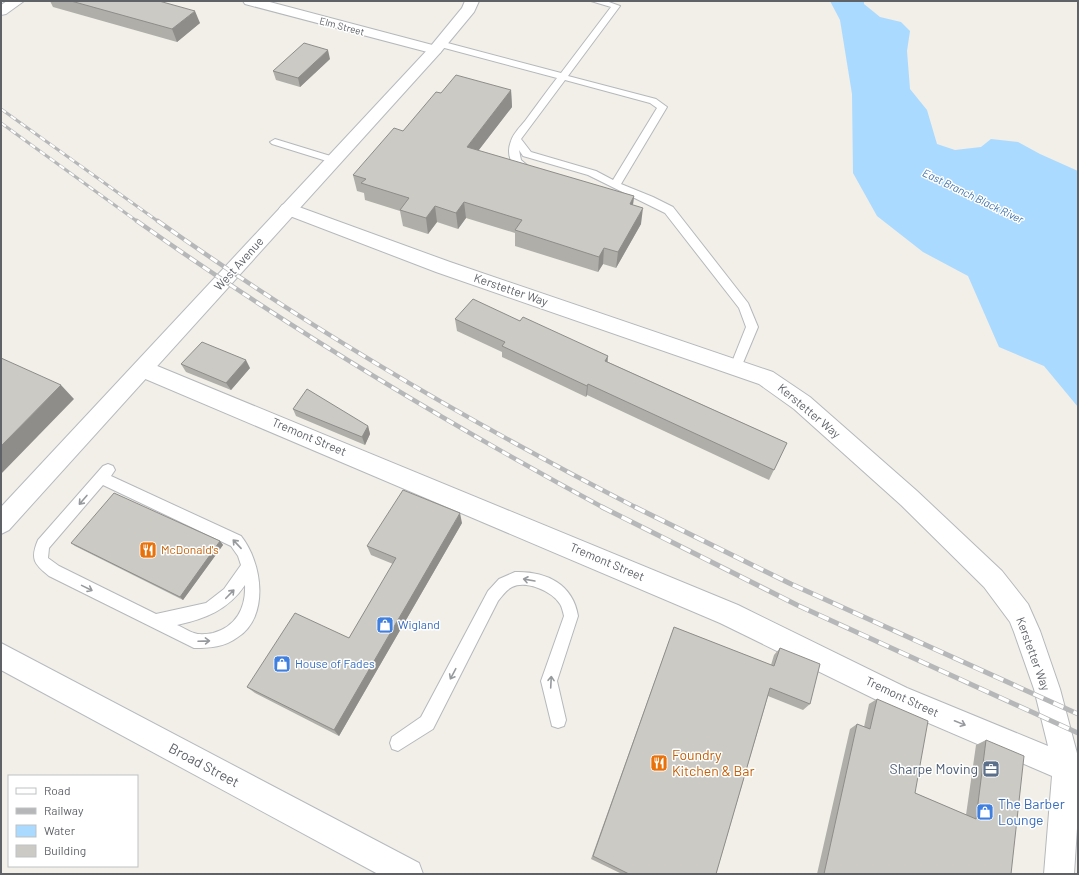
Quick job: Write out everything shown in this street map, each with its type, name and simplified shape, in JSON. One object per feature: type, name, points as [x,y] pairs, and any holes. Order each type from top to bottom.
[{"type":"street","points":[[1,12],[17,1]]},
{"type":"street","name":"Elm Street","points":[[250,1],[437,47]]},
{"type":"street","name":"West Avenue","points":[[1,523],[437,47],[469,9],[472,1]]},
{"type":"street","name":"Kerstetter Way","points":[[288,209],[442,267],[766,378],[802,403],[909,498],[976,562],[1003,591],[1019,613],[1027,631],[1047,689],[1067,768],[1059,874]]},
{"type":"street","name":"Tremont Street","points":[[143,368],[729,614],[898,697],[1067,768]]},
{"type":"street","name":"Broad Street","points":[[1,656],[408,874]]},
{"type":"lane","points":[[541,174],[527,170],[515,161],[512,152],[516,139],[616,6],[595,1]]},
{"type":"lane","points":[[437,47],[564,77],[653,101],[662,107],[615,185]]},
{"type":"lane","points":[[516,139],[527,154],[592,173],[615,185],[658,203],[669,210],[744,306],[752,327],[736,367]]},
{"type":"lane","points":[[275,142],[333,160]]},
{"type":"lane","points":[[589,182],[615,185]]},
{"type":"lane","points":[[104,474],[228,536],[241,546],[248,566],[253,594],[251,607],[242,624],[225,638],[204,642],[194,641],[54,572],[42,562],[40,556],[43,545],[104,474]]},
{"type":"lane","points":[[155,622],[197,613],[222,602],[237,586],[248,566]]},
{"type":"lane","points":[[398,743],[427,723],[493,596],[507,582],[516,578],[535,581],[555,589],[565,598],[570,608],[571,616],[549,681],[558,720]]},
{"type":"water","name":"East Branch Black River","points":[[830,1],[864,1],[864,4],[880,17],[901,22],[910,31],[907,51],[910,89],[927,110],[937,144],[955,150],[981,147],[991,139],[1018,142],[1040,154],[1078,171],[1078,407],[1044,366],[999,347],[968,276],[923,252],[877,216],[853,173],[852,94],[840,20]]},
{"type":"building","points":[[71,1],[159,1],[195,11],[172,29]]},
{"type":"building","points":[[304,43],[328,50],[298,78],[273,71]]},
{"type":"building","points":[[456,75],[511,90],[467,147],[634,196],[630,204],[643,208],[618,252],[604,248],[599,257],[515,230],[522,220],[464,202],[456,213],[435,206],[426,218],[400,210],[409,198],[361,183],[366,179],[353,175],[394,128],[403,131],[436,92],[441,93]]},
{"type":"building","points":[[473,299],[520,321],[523,317],[608,356],[605,361],[787,443],[774,470],[502,346],[505,342],[455,319]]},
{"type":"building","points":[[202,342],[246,360],[226,383],[181,364]]},
{"type":"building","points":[[1,358],[61,385],[1,446]]},
{"type":"building","points":[[307,389],[368,426],[362,437],[293,409]]},
{"type":"building","points":[[403,490],[460,513],[334,730],[247,687],[295,613],[349,638],[396,558],[367,546]]},
{"type":"building","points":[[114,493],[220,541],[180,597],[71,543]]},
{"type":"building","points":[[674,627],[774,666],[780,648],[820,664],[810,704],[770,688],[716,874],[629,874],[593,856]]},
{"type":"building","points":[[877,699],[928,721],[915,793],[976,819],[986,740],[1024,756],[1011,874],[824,874],[857,724],[870,729]]},
{"type":"railway","points":[[1,109],[159,222]]},
{"type":"railway","points":[[1,123],[138,222]]},
{"type":"railway","points":[[137,221],[251,298],[366,372],[484,441],[604,508]]},
{"type":"railway","points":[[158,221],[215,261],[392,373],[575,476],[636,508]]},
{"type":"railway","points":[[602,507],[797,605],[1078,733]]},
{"type":"railway","points":[[636,508],[791,584],[1078,714]]},
{"type":"place","name":"McDonald's","points":[[148,550]]},
{"type":"place","name":"Wigland","points":[[385,625]]},
{"type":"place","name":"House of Fades","points":[[282,664]]},
{"type":"place","name":"Foundry Kitchen & Bar","points":[[659,763]]},
{"type":"place","name":"Sharpe Moving","points":[[991,769]]},
{"type":"place","name":"The Barber Lounge","points":[[985,812]]}]
